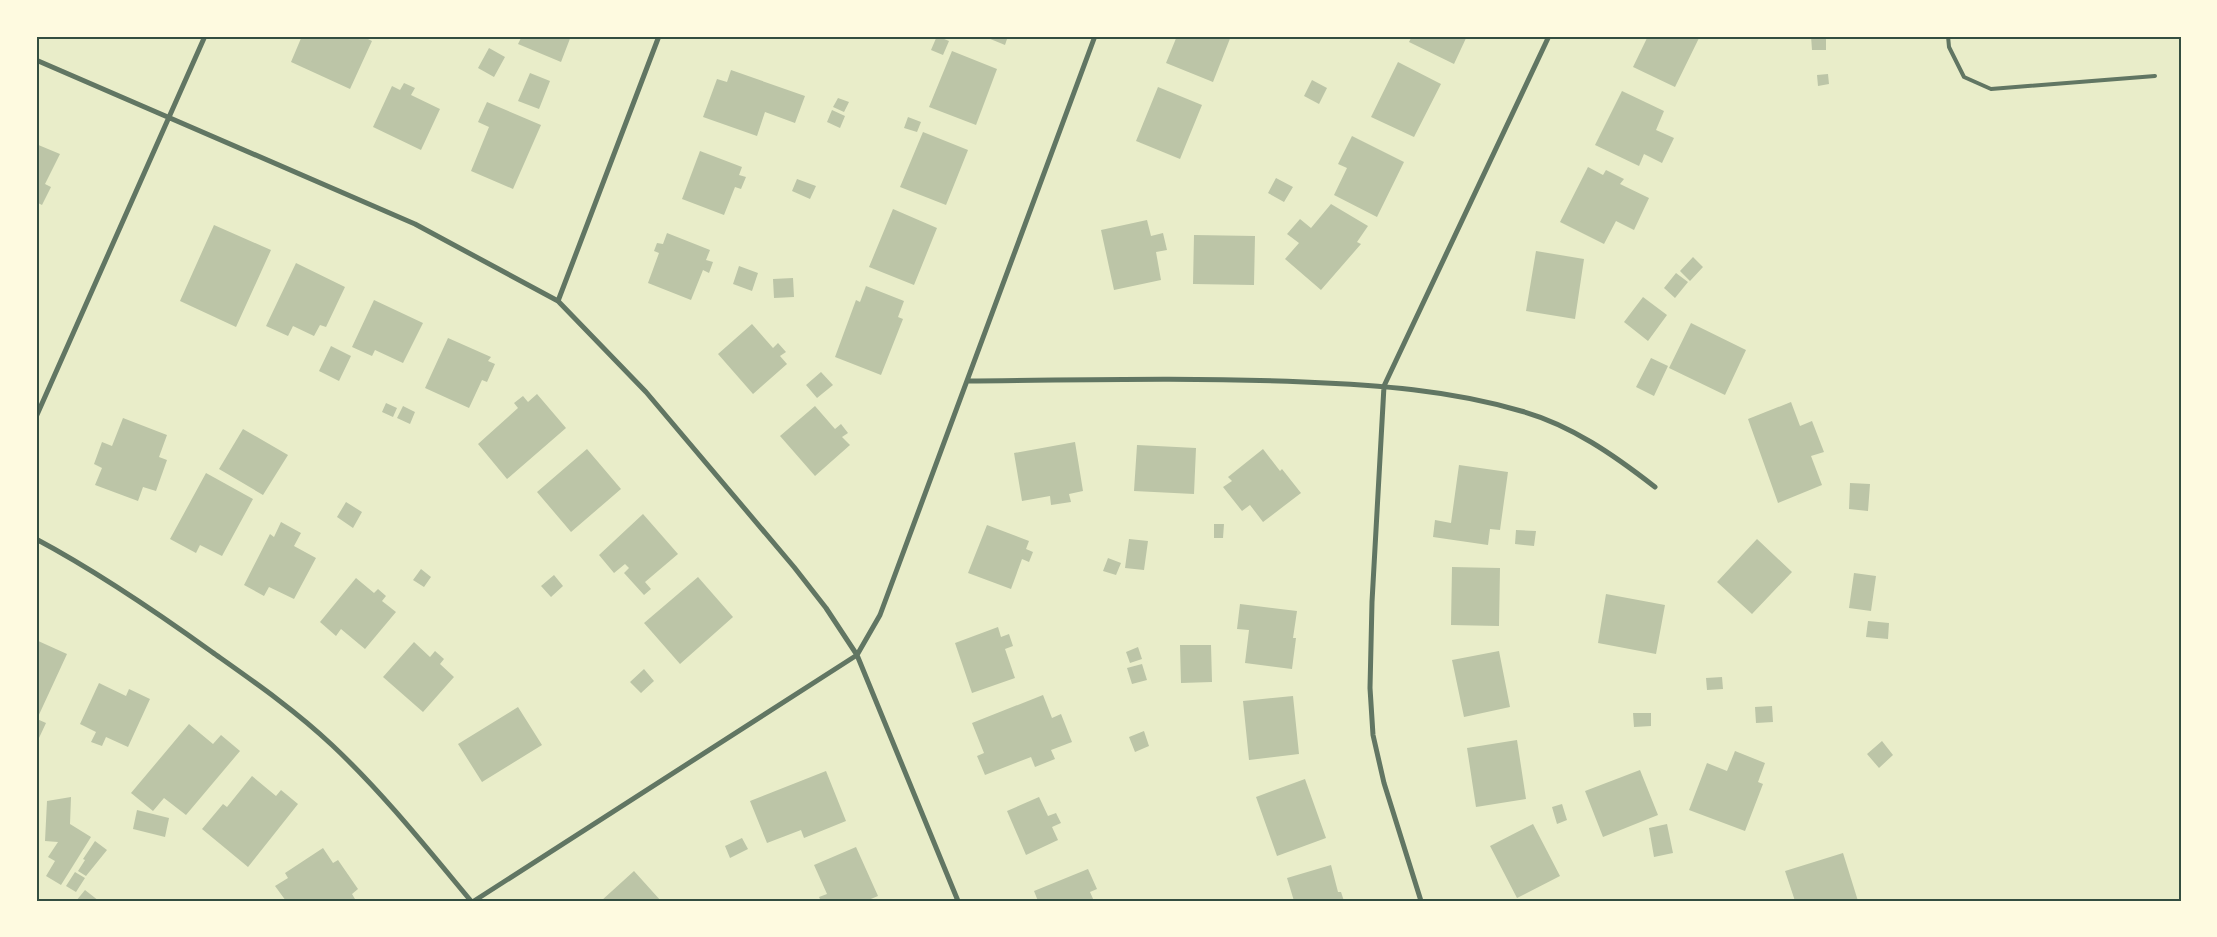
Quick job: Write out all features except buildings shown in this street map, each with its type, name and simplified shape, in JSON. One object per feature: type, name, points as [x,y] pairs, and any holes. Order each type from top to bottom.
[{"type":"street","points":[[36,417],[205,36]]},
{"type":"street","points":[[558,301],[659,36]]},
{"type":"street","points":[[36,539],[76,561],[138,600],[290,709],[332,745],[370,785],[406,823],[472,901],[857,655],[880,615],[1095,36]]},
{"type":"street","points":[[1421,901],[1384,783],[1372,736],[1370,688],[1372,602],[1384,386],[1549,36]]},
{"type":"street","points":[[36,60],[415,224],[558,301],[646,392],[742,504],[821,601],[857,655],[958,901]]},
{"type":"street","points":[[967,381],[1244,379],[1384,386],[1434,392],[1522,411],[1590,441],[1655,487]]},
{"type":"lane","points":[[1948,36],[1949,47],[1964,77],[1991,89],[2154,76]]}]
